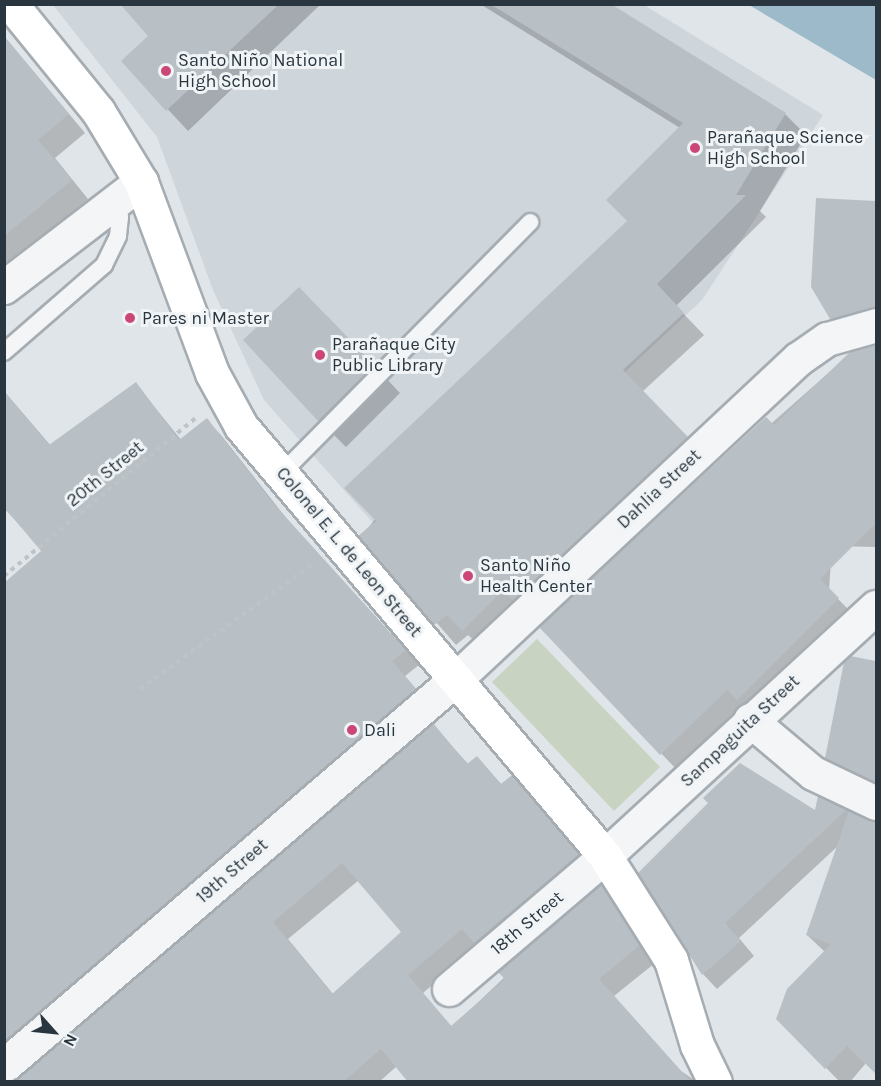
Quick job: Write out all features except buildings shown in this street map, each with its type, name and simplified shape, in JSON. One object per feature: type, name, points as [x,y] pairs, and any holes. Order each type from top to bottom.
[{"type":"street","name":"Colonel E. L. de Leon Street","points":[[11,4],[98,111],[141,182],[225,395],[241,426],[458,678],[605,856],[671,960],[697,1045],[715,1082]]},
{"type":"street","points":[[4,287],[141,182]]},
{"type":"street","name":"Dahlia Street","points":[[458,678],[798,359],[827,339],[876,325]]},
{"type":"street","name":"Sampaguita Street","points":[[605,856],[750,720],[876,607]]},
{"type":"street","name":"19th Street","points":[[6,1064],[458,678]]},
{"type":"street","points":[[750,720],[813,773],[876,803]]},
{"type":"street","name":"18th Street","points":[[449,989],[605,856]]},
{"type":"lane","points":[[4,352],[104,265],[118,236],[120,217],[114,203]]},
{"type":"lane","points":[[282,473],[530,222]]},
{"type":"path","name":"20th Street","points":[[4,576],[225,395]]},
{"type":"path","points":[[140,689],[339,542]]},
{"type":"shaded area","points":[[53,5],[644,5],[823,115],[702,300],[414,569],[264,400],[213,290],[157,137]]},
{"type":"green space","points":[[537,639],[660,767],[614,811],[492,682]]},
{"type":"water","points":[[749,5],[876,5],[876,80]]},
{"type":"place","name":"Santo Niño National High School","points":[[166,71]]},
{"type":"place","name":"Parañaque Science High School","points":[[695,148]]},
{"type":"place","name":"Pares ni Master","points":[[130,318]]},
{"type":"place","name":"Parañaque City Public Library","points":[[320,355]]},
{"type":"place","name":"Santo Niño Health Center","points":[[468,576]]},
{"type":"place","name":"Dali","points":[[352,730]]}]
